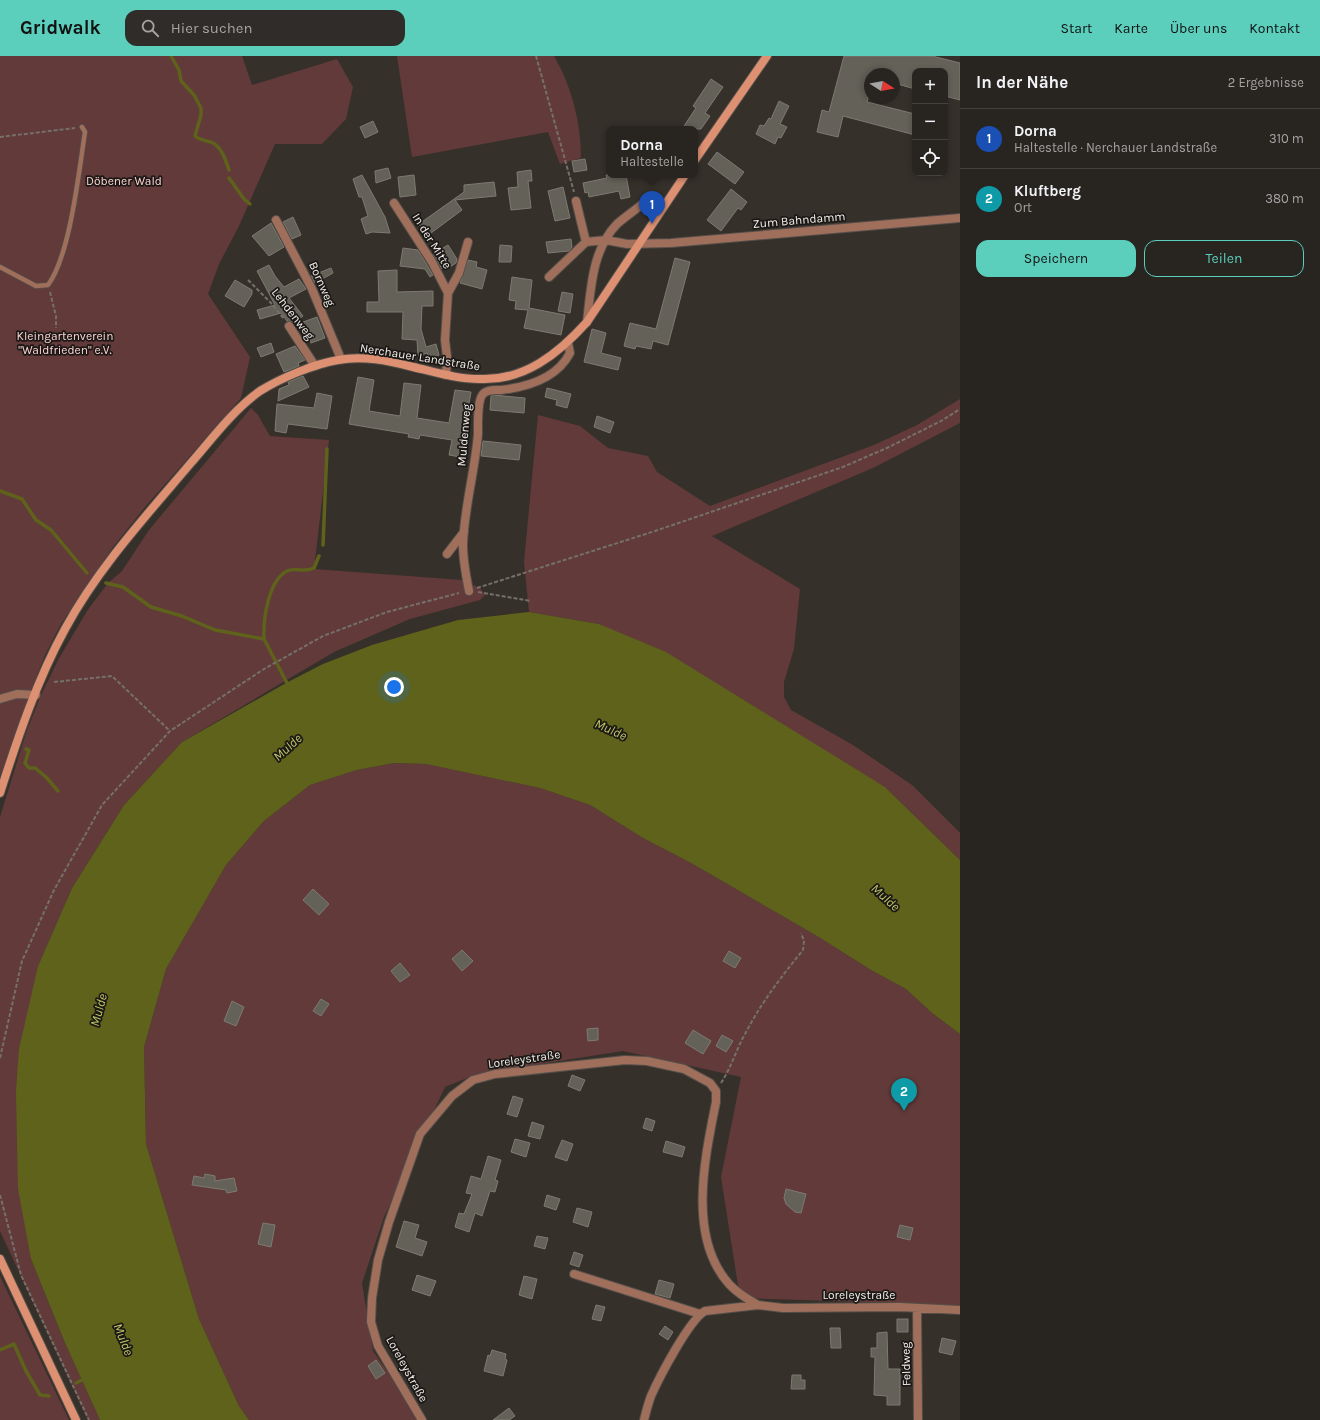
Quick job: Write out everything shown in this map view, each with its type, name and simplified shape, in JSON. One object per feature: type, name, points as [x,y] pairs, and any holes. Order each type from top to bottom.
[{"type":"main road","points":[[698,156],[767,56]]},
{"type":"main road","name":"Nerchauer Landstraße","points":[[0,793],[24,720],[36,695],[47,665],[66,627],[99,576],[150,511],[235,413],[262,390],[315,366],[341,359],[371,359],[446,374],[481,379],[508,376],[539,363],[568,343],[587,322],[682,178]]},
{"type":"main road","points":[[0,1259],[76,1420]]},
{"type":"street","points":[[587,322],[592,277],[598,256],[606,240],[618,223],[646,201]]},
{"type":"street","points":[[576,202],[586,242]]},
{"type":"street","name":"In der Mitte","points":[[394,203],[432,262],[448,293]]},
{"type":"street","name":"Zum Bahndamm","points":[[640,243],[671,243],[960,218]]},
{"type":"street","name":"Bornweg","points":[[276,220],[312,289],[341,359]]},
{"type":"street","points":[[548,277],[586,242],[606,240],[627,244],[640,243]]},
{"type":"street","name":"In der Mitte","points":[[446,374],[447,357],[445,340],[448,293],[459,273],[468,242]]},
{"type":"street","name":"Lehdenweg","points":[[289,326],[315,366]]},
{"type":"street","name":"Muldenweg","points":[[469,590],[464,563],[464,532],[477,449],[479,402],[482,394],[488,390],[515,388],[539,381],[566,361],[570,353],[568,343]]},
{"type":"street","points":[[447,554],[464,532]]},
{"type":"street","points":[[0,699],[17,694],[36,695]]},
{"type":"street","name":"Loreleystraße","points":[[422,1420],[378,1346],[371,1322],[372,1298],[378,1260],[389,1222],[420,1134],[452,1096],[473,1080],[495,1074],[625,1060],[647,1061],[684,1069],[710,1083],[716,1091],[704,1177],[702,1207],[707,1239],[717,1268],[729,1284],[742,1296],[758,1305]]},
{"type":"street","points":[[574,1274],[700,1314],[665,1368],[650,1398],[644,1420]]},
{"type":"street","name":"Loreleystraße","points":[[700,1314],[713,1310],[733,1309],[758,1305],[783,1308],[917,1308],[960,1310]]},
{"type":"street","name":"Feldweg","points":[[917,1308],[918,1420]]},
{"type":"lane","points":[[0,267],[36,286],[48,285],[55,276],[66,241],[85,132],[82,127]]},
{"type":"path","points":[[536,56],[570,170],[576,202]]},
{"type":"path","points":[[0,137],[82,127]]},
{"type":"path","name":"Lehdenweg","points":[[248,280],[270,302],[289,326]]},
{"type":"path","points":[[48,285],[56,316],[56,328]]},
{"type":"path","points":[[0,1058],[22,961],[54,890],[102,805],[170,731],[269,666],[324,636],[380,615],[469,590],[655,531],[843,467],[889,447],[941,421],[960,409]]},
{"type":"path","points":[[469,590],[531,601]]},
{"type":"path","points":[[54,682],[112,676],[170,731]]},
{"type":"path","points":[[716,1091],[730,1069],[744,1036],[761,1004],[803,950],[804,941],[801,933]]},
{"type":"path","points":[[0,1195],[21,1275],[89,1420]]},
{"type":"green space","name":"Döbener Wald","points":[[0,56],[242,56],[252,85],[337,59],[353,87],[346,119],[322,144],[275,144],[239,226],[219,264],[208,294],[250,357],[241,398],[145,507],[113,547],[61,624],[45,655],[0,776]]},
{"type":"green space","points":[[397,56],[554,56],[566,80],[574,106],[581,145],[581,158],[560,164],[548,132],[412,157]]},
{"type":"green space","points":[[960,399],[960,423],[873,468],[712,536],[800,589],[794,649],[784,682],[784,697],[791,710],[853,745],[912,785],[960,833],[960,860],[885,787],[599,624],[529,612],[524,562],[538,415],[580,426],[608,448],[648,456],[657,472],[710,506],[874,445],[917,425]]},
{"type":"green space","points":[[251,408],[258,415],[270,436],[329,440],[314,569],[462,580],[480,588],[485,595],[480,600],[410,619],[334,652],[182,742],[124,805],[72,888],[38,966],[31,1259],[65,1343],[100,1420],[88,1420],[0,1231],[0,817],[26,733],[41,695],[58,660],[87,611],[108,583],[122,571],[149,530]]},
{"type":"green space","points":[[394,763],[426,764],[540,788],[590,805],[643,838],[691,863],[817,936],[871,970],[906,989],[932,1013],[960,1034],[960,1312],[931,1304],[740,1298],[721,1177],[741,1077],[623,1051],[477,1074],[445,1087],[384,1217],[362,1283],[373,1351],[422,1420],[249,1420],[239,1406],[199,1319],[146,1144],[144,1047],[166,969],[226,865],[264,821],[310,785],[357,770]]},
{"type":"green space","points":[[0,1276],[8,1293],[69,1420],[0,1420]]},
{"type":"water","name":"Mulde","points":[[529,612],[599,624],[666,652],[885,787],[960,860],[960,1034],[932,1013],[906,989],[871,970],[817,936],[691,863],[643,838],[590,805],[540,788],[426,764],[394,763],[357,770],[310,785],[264,821],[226,865],[166,969],[144,1047],[146,1144],[199,1319],[239,1406],[249,1420],[100,1420],[65,1343],[31,1259],[18,1189],[16,1091],[19,1049],[38,966],[72,888],[124,805],[182,742],[286,683],[323,664],[372,645],[458,620]]},
{"type":"building","points":[[844,56],[932,56],[960,63],[960,100],[948,97],[948,68],[912,68],[912,88],[900,85],[900,68],[864,68],[864,104],[875,104],[912,113],[912,134],[843,116],[838,137],[817,132],[822,110],[829,112]]},
{"type":"building","points":[[711,79],[723,87],[705,113],[710,116],[701,129],[698,129],[698,126],[684,126],[696,108],[693,106]]},
{"type":"building","points":[[779,101],[789,106],[780,124],[787,127],[781,138],[778,137],[775,144],[756,134],[760,125],[764,126],[769,118],[771,119]]},
{"type":"building","points":[[373,121],[378,132],[365,138],[360,127]]},
{"type":"building","points":[[717,152],[744,172],[735,184],[708,164]]},
{"type":"building","points":[[585,159],[587,170],[574,172],[572,161]]},
{"type":"building","points":[[388,168],[391,178],[376,183],[375,171]]},
{"type":"building","points":[[531,170],[532,181],[528,181],[531,208],[511,210],[508,188],[518,187],[517,172]]},
{"type":"building","points":[[362,175],[385,217],[390,233],[372,232],[366,234],[361,219],[368,216],[362,197],[359,197],[353,179]]},
{"type":"building","points":[[414,175],[416,195],[400,197],[398,177]]},
{"type":"building","points":[[607,178],[627,178],[630,197],[621,199],[619,191],[589,197],[588,192],[585,193],[583,183]]},
{"type":"building","points":[[494,182],[496,196],[455,200],[462,210],[427,236],[419,224],[464,192],[464,185]]},
{"type":"building","points":[[563,187],[570,218],[555,221],[548,191]]},
{"type":"building","points":[[731,189],[747,202],[741,210],[738,208],[721,231],[707,220]]},
{"type":"building","points":[[293,217],[301,235],[292,239],[283,222]]},
{"type":"building","points":[[271,223],[284,247],[269,256],[252,236]]},
{"type":"building","points":[[571,239],[572,247],[569,251],[548,253],[546,242]]},
{"type":"building","points":[[448,245],[457,259],[456,263],[445,270],[443,267],[442,269],[433,254],[439,253],[438,251]]},
{"type":"building","points":[[500,245],[512,246],[511,262],[499,262]]},
{"type":"building","points":[[403,248],[418,250],[433,275],[430,277],[425,269],[400,266]]},
{"type":"building","points":[[675,258],[690,262],[668,345],[653,341],[651,349],[636,346],[635,349],[624,346],[630,323],[656,329]]},
{"type":"building","points":[[468,260],[477,262],[476,267],[487,270],[482,289],[460,283]]},
{"type":"building","points":[[269,265],[275,276],[284,287],[299,279],[306,289],[289,298],[303,316],[294,323],[287,321],[281,313],[260,319],[257,310],[275,305],[257,271]]},
{"type":"building","points":[[331,268],[333,273],[315,283],[311,276]]},
{"type":"building","points":[[397,270],[397,292],[433,291],[433,306],[422,306],[421,329],[426,347],[436,344],[439,355],[429,358],[427,353],[418,356],[417,340],[402,339],[403,312],[367,312],[367,302],[379,302],[378,271]]},
{"type":"building","points":[[512,277],[532,280],[529,308],[565,315],[561,335],[524,328],[528,310],[515,309],[516,301],[509,300]]},
{"type":"building","points":[[235,280],[252,290],[252,294],[244,307],[225,296]]},
{"type":"building","points":[[562,292],[573,294],[570,313],[558,311]]},
{"type":"building","points":[[317,317],[325,338],[311,343],[303,322]]},
{"type":"building","points":[[592,329],[606,333],[601,353],[621,358],[618,370],[584,362]]},
{"type":"building","points":[[271,343],[274,352],[261,357],[257,348]]},
{"type":"building","points":[[295,346],[305,360],[298,363],[299,366],[284,372],[276,354]]},
{"type":"building","points":[[303,376],[309,387],[278,401],[279,389],[289,385],[288,382]]},
{"type":"building","points":[[358,377],[374,380],[369,411],[400,416],[404,383],[421,385],[417,418],[449,423],[455,390],[471,392],[460,457],[449,455],[452,440],[420,435],[419,439],[408,437],[409,434],[349,424]]},
{"type":"building","points":[[547,388],[571,394],[567,408],[556,405],[557,400],[545,397]]},
{"type":"building","points":[[317,393],[332,396],[327,429],[288,424],[286,433],[275,431],[277,404],[314,408]]},
{"type":"building","points":[[491,396],[525,398],[524,413],[490,410]]},
{"type":"building","points":[[597,416],[614,422],[610,433],[594,427]]},
{"type":"building","points":[[483,441],[521,445],[519,460],[481,456]]},
{"type":"building","points":[[313,889],[329,904],[319,915],[303,900]]},
{"type":"building","points":[[462,950],[473,961],[462,971],[452,959]]},
{"type":"building","points":[[729,951],[741,958],[735,968],[723,961]]},
{"type":"building","points":[[400,963],[410,975],[400,982],[391,971]]},
{"type":"building","points":[[321,999],[329,1004],[321,1016],[313,1011]]},
{"type":"building","points":[[232,1001],[244,1007],[236,1026],[224,1021]]},
{"type":"building","points":[[598,1028],[598,1040],[588,1041],[587,1029]]},
{"type":"building","points":[[693,1030],[711,1041],[703,1054],[685,1043]]},
{"type":"building","points":[[722,1035],[733,1041],[726,1052],[716,1046]]},
{"type":"building","points":[[572,1075],[585,1080],[580,1091],[568,1086]]},
{"type":"building","points":[[513,1096],[523,1099],[517,1117],[507,1114]]},
{"type":"building","points":[[646,1118],[655,1121],[652,1131],[643,1128]]},
{"type":"building","points":[[532,1122],[544,1126],[540,1139],[528,1136]]},
{"type":"building","points":[[515,1139],[530,1143],[526,1157],[511,1152]]},
{"type":"building","points":[[562,1140],[573,1144],[567,1161],[555,1157]]},
{"type":"building","points":[[666,1141],[685,1147],[682,1157],[663,1152]]},
{"type":"building","points":[[488,1156],[501,1160],[495,1180],[498,1181],[495,1192],[490,1191],[482,1216],[475,1213],[469,1232],[455,1227],[459,1213],[464,1214],[472,1194],[466,1193],[471,1176],[481,1179]]},
{"type":"building","points":[[205,1174],[215,1176],[215,1181],[234,1178],[237,1191],[227,1193],[226,1190],[192,1185],[194,1176],[204,1178]]},
{"type":"building","points":[[786,1189],[806,1194],[801,1213],[795,1212],[786,1204],[784,1198]]},
{"type":"building","points":[[547,1195],[560,1199],[556,1210],[544,1206]]},
{"type":"building","points":[[577,1208],[592,1212],[588,1227],[573,1222]]},
{"type":"building","points":[[404,1221],[419,1225],[415,1238],[427,1242],[422,1256],[396,1247]]},
{"type":"building","points":[[263,1223],[275,1225],[271,1247],[258,1244]]},
{"type":"building","points":[[900,1225],[913,1228],[910,1240],[897,1237]]},
{"type":"building","points":[[537,1236],[548,1238],[545,1249],[534,1246]]},
{"type":"building","points":[[574,1252],[583,1255],[579,1267],[570,1264]]},
{"type":"building","points":[[417,1275],[436,1281],[430,1296],[412,1290]]},
{"type":"building","points":[[524,1276],[537,1279],[532,1299],[519,1295]]},
{"type":"building","points":[[659,1280],[674,1284],[670,1298],[655,1294]]},
{"type":"building","points":[[596,1305],[605,1307],[601,1321],[592,1319]]},
{"type":"building","points":[[897,1319],[908,1319],[908,1332],[897,1332]]},
{"type":"building","points":[[665,1326],[673,1332],[668,1340],[659,1334]]},
{"type":"building","points":[[830,1328],[840,1328],[841,1348],[831,1348]]},
{"type":"building","points":[[887,1332],[888,1369],[900,1369],[900,1405],[887,1405],[887,1396],[874,1395],[875,1357],[871,1357],[871,1348],[877,1348],[877,1333]]},
{"type":"building","points":[[942,1338],[956,1341],[952,1355],[939,1352]]},
{"type":"building","points":[[492,1350],[506,1354],[505,1359],[507,1360],[503,1376],[484,1371],[488,1355],[490,1356]]},
{"type":"building","points":[[376,1360],[385,1373],[376,1379],[368,1366]]},
{"type":"building","points":[[792,1375],[801,1375],[801,1380],[805,1380],[805,1389],[791,1389]]},
{"type":"building","points":[[509,1408],[515,1416],[509,1420],[493,1420]]},
{"type":"waterway","points":[[171,56],[179,70],[181,81],[194,95],[201,108],[201,115],[195,136],[216,145],[223,155],[229,170]]},
{"type":"waterway","points":[[229,178],[244,199],[250,204]]},
{"type":"waterway","points":[[323,545],[327,449]]},
{"type":"waterway","points":[[0,491],[22,499],[36,520],[51,530],[87,573]]},
{"type":"waterway","points":[[264,639],[264,622],[268,602],[275,583],[287,571],[314,568],[319,556]]},
{"type":"waterway","points":[[106,583],[123,587],[151,607],[182,616],[215,630],[264,639],[289,687]]},
{"type":"waterway","points":[[26,749],[29,750],[25,763],[29,768],[35,768],[46,777],[58,791]]},
{"type":"waterway","points":[[0,1350],[14,1344],[26,1371],[40,1395],[49,1396]]},
{"type":"waterway","points":[[76,1383],[86,1378]]},
{"type":"place","name":"Dorna","points":[[652,224]]},
{"type":"place","name":"Kluftberg","points":[[904,1111]]},
{"type":"park label","name":"Kleingartenverein \"Waldfrieden\" e.V.","points":[[65,343]]}]
